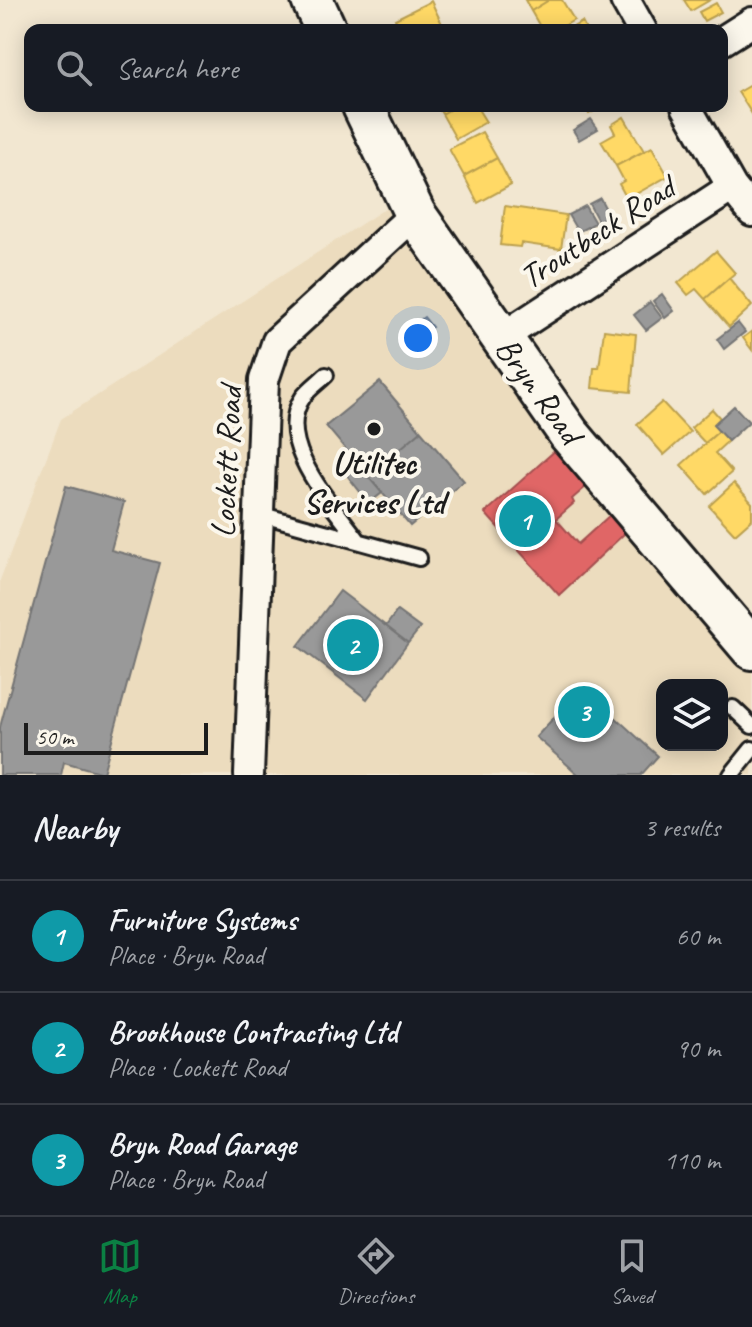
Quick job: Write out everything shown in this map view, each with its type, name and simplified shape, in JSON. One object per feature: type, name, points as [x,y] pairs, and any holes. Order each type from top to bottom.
[{"type":"main road","points":[[312,0],[323,24]]},
{"type":"main road","name":"Bryn Road","points":[[366,112],[415,214],[569,434],[752,649]]},
{"type":"street","points":[[625,0],[639,24]]},
{"type":"street","points":[[728,37],[752,22]]},
{"type":"street","points":[[689,112],[732,187],[752,212]]},
{"type":"street","name":"Troutbeck Road","points":[[501,338],[732,187]]},
{"type":"street","name":"Lockett Road","points":[[249,775],[264,380],[277,341],[415,214]]},
{"type":"lane","points":[[326,375],[303,397],[297,412],[295,434],[306,467],[358,540]]},
{"type":"lane","points":[[259,514],[419,558]]},
{"type":"lane","points":[[733,708],[752,726]]},
{"type":"lane","points":[[731,775],[752,749]]},
{"type":"shaded area","points":[[386,208],[537,417],[752,662],[752,775],[0,775],[0,580],[61,419]]},
{"type":"building: Homes","points":[[525,0],[549,0],[531,11]]},
{"type":"building: Homes","points":[[549,0],[562,0],[574,20],[567,24],[539,24],[531,11]]},
{"type":"building: Homes","points":[[684,0],[710,0],[691,11]]},
{"type":"building: Homes","points":[[431,1],[442,24],[397,24],[395,19]]},
{"type":"building: Homes","points":[[716,3],[721,12],[704,21],[699,12]]},
{"type":"building: Homes","points":[[752,84],[752,114],[738,92]]},
{"type":"building: Homes","points":[[480,112],[486,122],[456,139],[442,114]]},
{"type":"building: Homes","points":[[624,117],[644,151],[616,166],[601,141],[615,133],[611,125]]},
{"type":"building: Homes","points":[[482,132],[497,158],[464,176],[449,149]]},
{"type":"building: Homes","points":[[652,147],[668,176],[627,199],[619,184],[624,181],[616,166]]},
{"type":"building: Homes","points":[[497,158],[511,185],[478,203],[464,176]]},
{"type":"building: Homes","points":[[505,206],[566,215],[561,249],[521,243],[520,247],[500,245]]},
{"type":"building: Homes","points":[[716,251],[735,273],[705,299],[696,289],[688,295],[678,283]]},
{"type":"building: Homes","points":[[729,278],[752,306],[729,327],[705,299]]},
{"type":"building: Homes","points":[[604,330],[636,334],[631,392],[592,388],[594,368],[599,368]]},
{"type":"building: Homes","points":[[752,331],[752,350],[743,338]]},
{"type":"building: Homes","points":[[662,402],[690,432],[664,455],[637,424]]},
{"type":"building: Homes","points":[[712,409],[720,418],[713,425],[719,431],[705,443],[691,428]]},
{"type":"building: Homes","points":[[719,431],[728,441],[715,453],[732,472],[707,494],[681,465]]},
{"type":"building: Homes","points":[[734,483],[752,503],[752,519],[735,534],[709,506]]},
{"type":"building: Shops","points":[[558,448],[587,486],[556,519],[578,544],[610,515],[617,518],[626,532],[559,595],[485,513]]},
{"type":"building: Industry","points":[[591,119],[598,129],[579,140],[573,130]]},
{"type":"building: Industry","points":[[600,198],[609,215],[598,221],[589,204]]},
{"type":"building: Industry","points":[[585,206],[595,223],[578,232],[568,215]]},
{"type":"building: Industry","points":[[662,294],[674,311],[665,318],[653,301]]},
{"type":"building: Industry","points":[[650,302],[662,318],[646,330],[634,315]]},
{"type":"building: Industry","points":[[424,317],[432,327],[420,335],[413,325]]},
{"type":"building: Industry","points":[[738,323],[745,332],[724,349],[717,339]]},
{"type":"building: Industry","name":"Utilitec Services Ltd","points":[[380,382],[421,431],[368,476],[326,426]]},
{"type":"building: Industry","points":[[734,406],[749,422],[728,441],[713,425]]},
{"type":"building: Industry","points":[[421,431],[464,481],[410,526],[368,476]]},
{"type":"building: Industry","points":[[354,460],[382,493],[369,503],[343,470]]},
{"type":"building: Industry","points":[[66,486],[124,502],[111,550],[160,563],[103,773],[64,762],[61,775],[0,775],[0,727]]},
{"type":"building: Industry","points":[[340,591],[408,643],[367,699],[298,646]]},
{"type":"building: Industry","points":[[397,611],[420,628],[408,643],[386,626]]},
{"type":"building: Industry","points":[[582,687],[658,756],[641,775],[579,775],[536,737]]},
{"type":"place","name":"Utilitec Services Ltd","points":[[374,429]]},
{"type":"place","name":"Furniture Systems","points":[[525,521]]},
{"type":"place","name":"Brookhouse Contracting Ltd","points":[[353,645]]},
{"type":"place","name":"Bryn Road Garage","points":[[584,712]]}]
